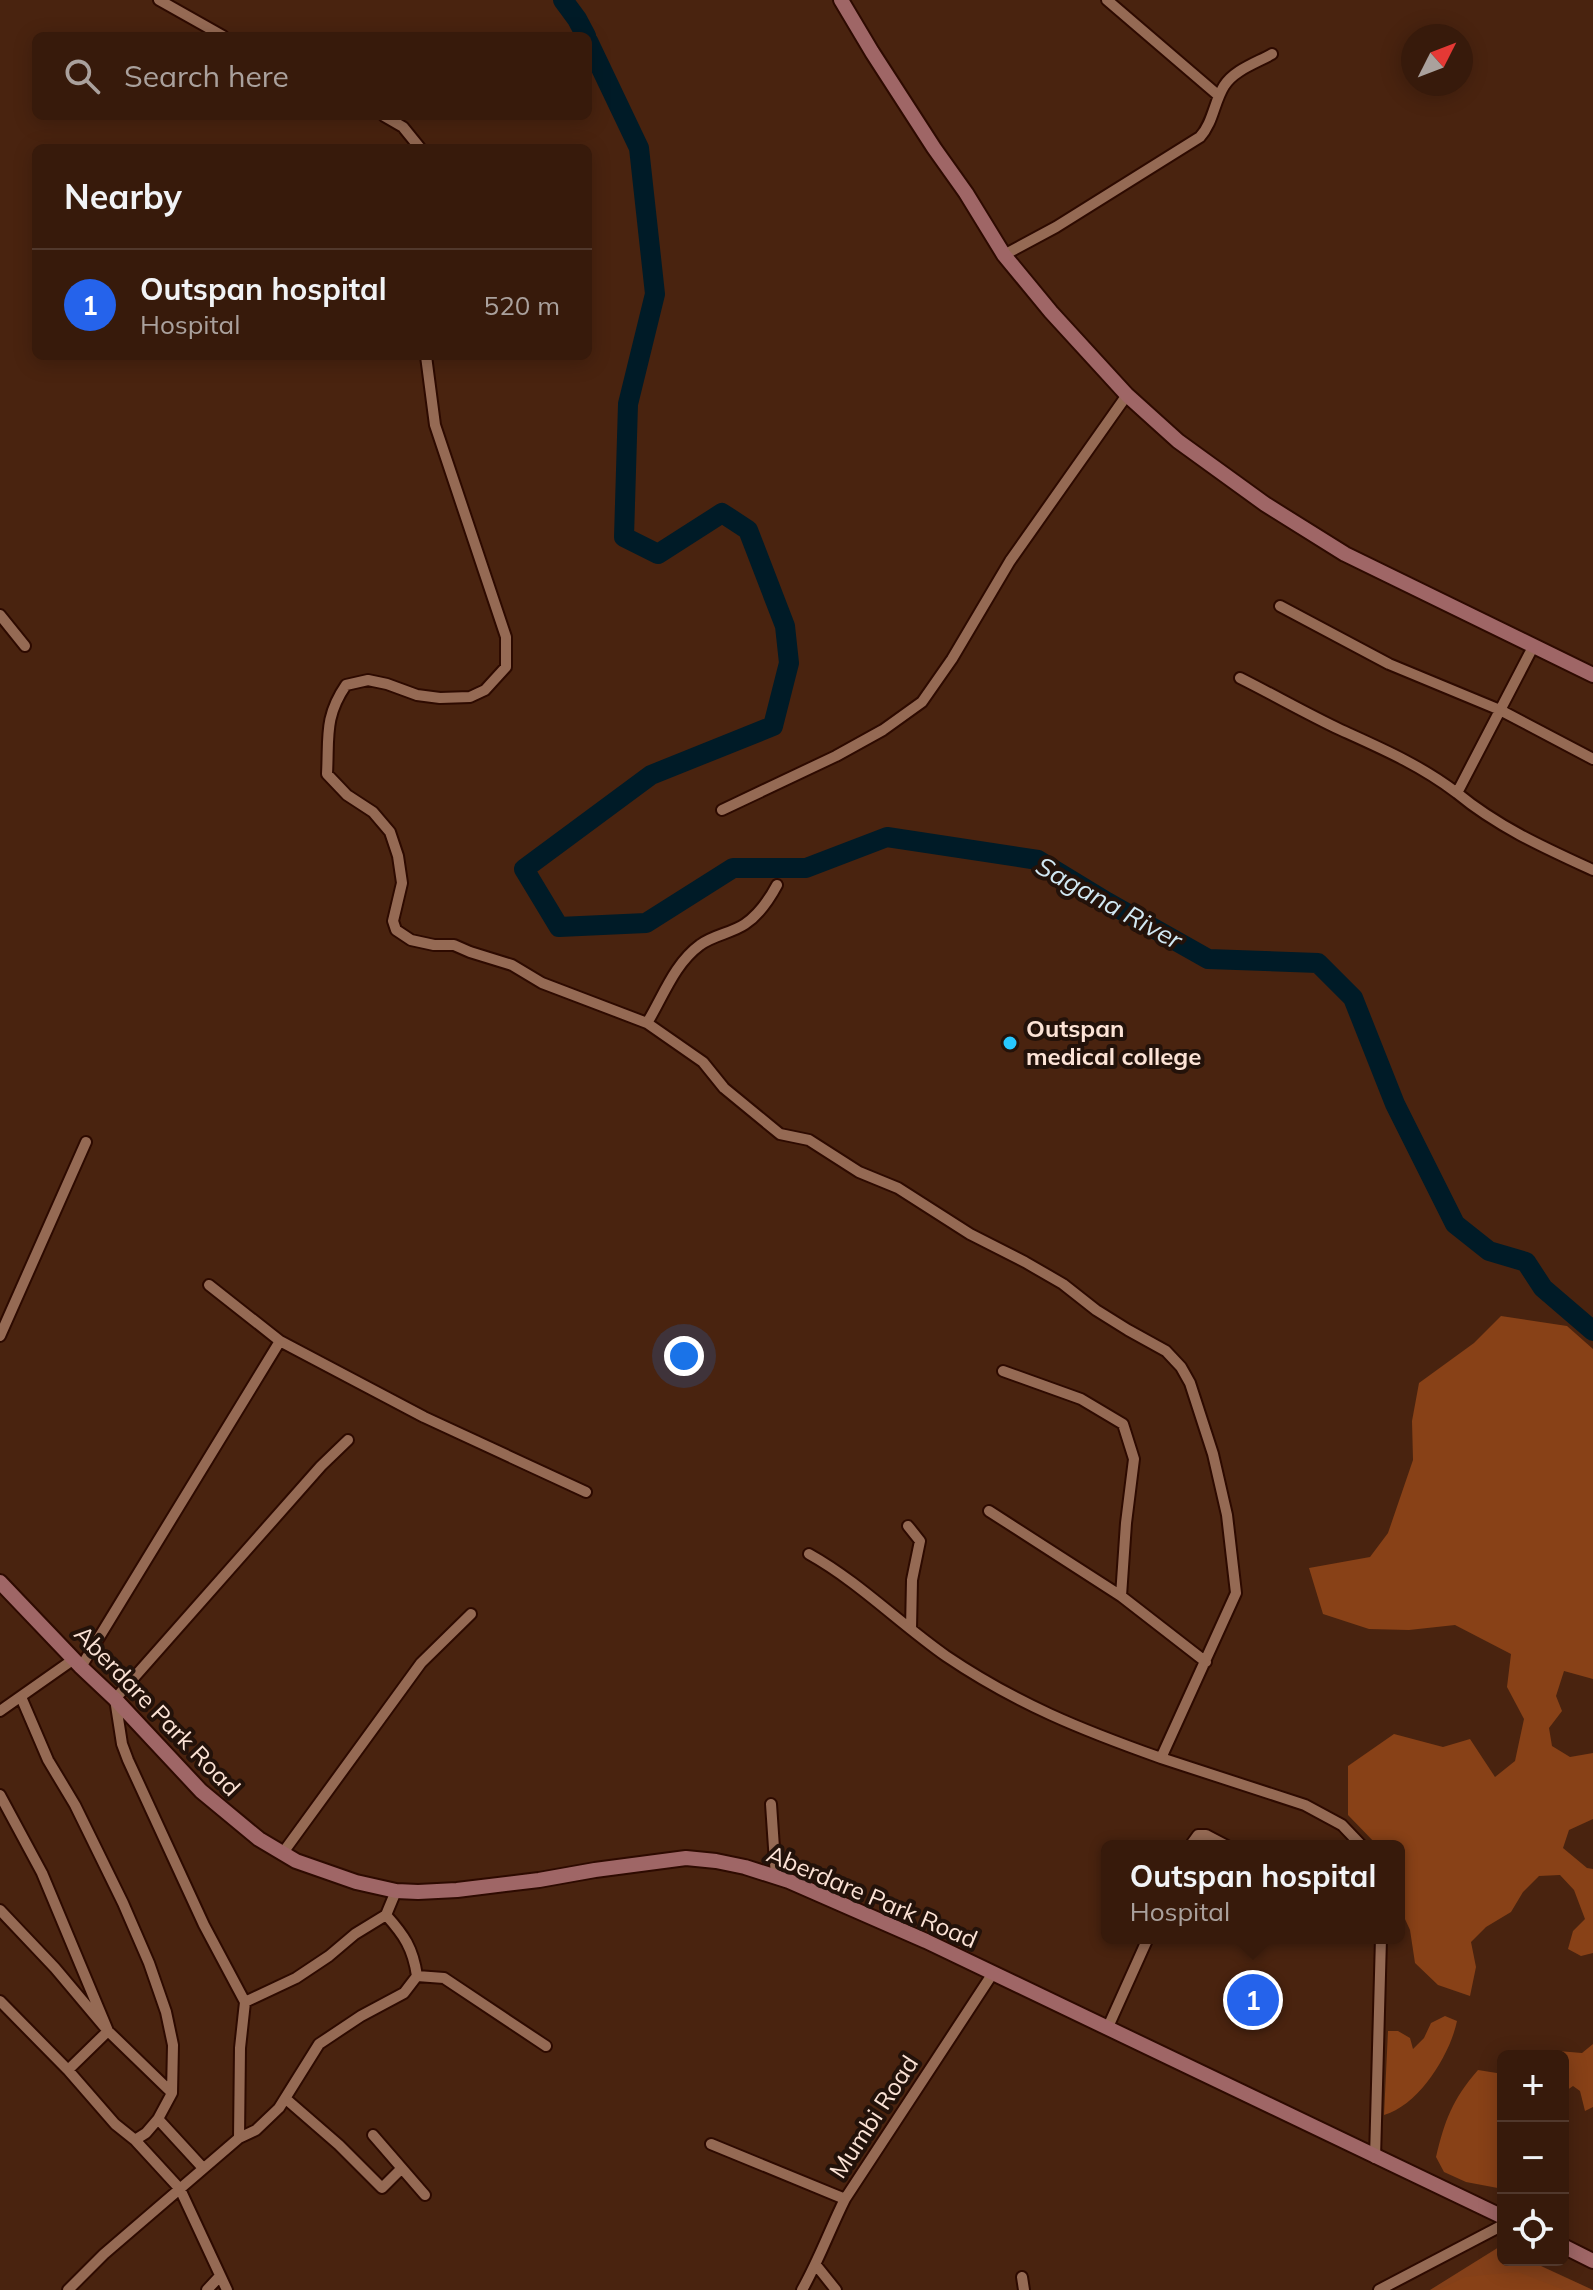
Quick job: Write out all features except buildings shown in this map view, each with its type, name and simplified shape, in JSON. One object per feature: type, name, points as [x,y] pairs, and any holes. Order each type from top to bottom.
[{"type":"street","points":[[159,0],[216,32]]},
{"type":"street","points":[[841,0],[1004,255],[1127,395],[1178,441],[1308,532],[1385,574],[1593,675]]},
{"type":"street","points":[[1107,0],[1219,96]]},
{"type":"street","points":[[1004,255],[1056,227],[1200,137],[1232,76],[1272,54]]},
{"type":"street","points":[[391,120],[403,127],[417,144]]},
{"type":"street","points":[[427,360],[435,425],[506,637],[506,667],[485,690],[470,697],[417,695],[368,680],[346,685],[335,701],[330,716],[327,774],[347,795],[373,812],[390,832],[402,883],[393,921],[396,930],[411,940],[454,945],[512,965],[542,983],[647,1023],[703,1062],[724,1088],[780,1134],[809,1140],[859,1172],[898,1188],[970,1234],[1063,1284],[1096,1310],[1166,1351],[1181,1367],[1190,1383],[1213,1454],[1227,1515],[1236,1593],[1161,1758]]},
{"type":"street","points":[[722,810],[836,756],[883,730],[922,702],[952,659],[1010,561],[1127,395]]},
{"type":"street","points":[[1280,606],[1389,664],[1500,710],[1593,759]]},
{"type":"street","points":[[0,615],[25,646]]},
{"type":"street","points":[[1457,793],[1534,645]]},
{"type":"street","points":[[1240,678],[1430,773],[1475,809],[1504,827],[1593,870]]},
{"type":"street","points":[[647,1023],[676,970],[689,955],[701,944],[745,924],[765,906],[777,885]]},
{"type":"street","points":[[0,1336],[86,1142]]},
{"type":"street","points":[[209,1285],[280,1341],[424,1417],[586,1492]]},
{"type":"street","points":[[0,1711],[77,1663],[280,1341]]},
{"type":"street","points":[[1003,1371],[1081,1399],[1123,1424],[1134,1459],[1121,1596]]},
{"type":"street","points":[[239,2138],[240,2048],[245,2002],[204,1925],[128,1760],[122,1744],[115,1699],[321,1466],[348,1440]]},
{"type":"street","points":[[989,1511],[1121,1596],[1206,1662]]},
{"type":"street","points":[[908,1526],[920,1541],[912,1580],[911,1629]]},
{"type":"street","points":[[809,1554],[834,1568],[945,1655],[1040,1711],[1161,1758],[1305,1805],[1342,1825],[1356,1840]]},
{"type":"street","name":"Aberdare Park Road","points":[[0,1582],[201,1791],[282,1854],[330,1874],[396,1891],[444,1891],[494,1886],[686,1858],[716,1861],[776,1877],[993,1973],[1497,2214]]},
{"type":"street","points":[[282,1854],[421,1663],[471,1614]]},
{"type":"street","points":[[21,1697],[48,1760],[75,1805],[123,1903],[166,2012],[173,2045],[172,2093],[158,2119],[135,2140]]},
{"type":"street","points":[[0,1795],[42,1873],[108,2031]]},
{"type":"street","points":[[771,1804],[776,1877]]},
{"type":"street","points":[[1194,1840],[1198,1835],[1206,1835],[1216,1840]]},
{"type":"street","points":[[245,2002],[296,1978],[386,1915],[396,1891]]},
{"type":"street","points":[[0,1910],[55,1968],[108,2031],[172,2093]]},
{"type":"street","points":[[68,2290],[104,2254],[203,2168],[239,2138],[256,2130],[286,2099],[319,2044],[361,2016],[404,1993],[417,1976],[415,1960],[405,1936],[386,1915]]},
{"type":"street","points":[[1108,2027],[1145,1944]]},
{"type":"street","points":[[1375,2158],[1381,1944]]},
{"type":"street","name":"Mumbi Road","points":[[802,2290],[845,2199],[993,1973]]},
{"type":"street","points":[[417,1976],[444,1978],[546,2046]]},
{"type":"street","points":[[0,2001],[180,2189],[227,2290]]},
{"type":"street","points":[[68,2070],[108,2031]]},
{"type":"street","points":[[286,2099],[382,2188],[401,2169]]},
{"type":"street","points":[[158,2119],[203,2168]]},
{"type":"street","points":[[373,2135],[425,2195]]},
{"type":"street","points":[[711,2144],[845,2199]]},
{"type":"street","points":[[1379,2290],[1497,2228]]},
{"type":"street","points":[[1569,2249],[1593,2261]]},
{"type":"street","points":[[816,2265],[836,2290]]},
{"type":"street","points":[[207,2290],[220,2276]]},
{"type":"street","points":[[1022,2277],[1024,2290]]},
{"type":"shaded area","points":[[1501,1316],[1567,1326],[1593,1349],[1593,1679],[1564,1671],[1556,1696],[1562,1711],[1549,1728],[1552,1746],[1570,1757],[1593,1753],[1593,1819],[1569,1830],[1563,1848],[1587,1868],[1593,1869],[1593,1953],[1581,1956],[1568,1949],[1573,1931],[1585,1919],[1574,1890],[1560,1875],[1539,1876],[1523,1892],[1511,1912],[1486,1927],[1471,1942],[1476,1967],[1470,1996],[1438,1985],[1415,1963],[1410,1930],[1405,1919],[1405,1840],[1372,1840],[1348,1815],[1348,1766],[1394,1734],[1443,1747],[1470,1739],[1495,1777],[1515,1761],[1524,1719],[1507,1687],[1511,1654],[1455,1625],[1409,1630],[1369,1629],[1323,1614],[1309,1568],[1370,1557],[1388,1533],[1413,1460],[1412,1421],[1419,1383],[1474,1343]]},
{"type":"shaded area","points":[[1445,2016],[1457,2021],[1440,2063],[1421,2090],[1384,2115],[1388,2031],[1398,2031],[1410,2038],[1413,2049],[1424,2038],[1431,2023]]},
{"type":"shaded area","points":[[1593,2044],[1593,2107],[1585,2111],[1580,2091],[1573,2086],[1569,2089],[1569,2052],[1582,2053]]},
{"type":"shaded area","points":[[1478,2070],[1497,2073],[1497,2188],[1466,2182],[1444,2172],[1436,2157],[1451,2111]]},
{"type":"shaded area","points":[[1497,2248],[1497,2266],[1541,2266],[1593,2290],[1430,2290]]},
{"type":"shaded area","points":[[1518,2272],[1564,2290],[1438,2290],[1465,2277]]},
{"type":"waterway","name":"Sagana River","points":[[563,0],[584,32]]},
{"type":"waterway","name":"Sagana River","points":[[592,49],[639,148],[655,294],[628,404],[624,537],[658,554],[722,513],[748,530],[785,626],[789,663],[773,726],[651,775],[524,869],[559,927],[646,923],[733,868],[806,868],[887,837],[1038,860],[1208,959],[1318,963],[1353,998],[1395,1104],[1455,1224],[1489,1251],[1526,1262],[1543,1288],[1593,1331]]},
{"type":"place","name":"Outspan medical college","points":[[1010,1043]]},
{"type":"place","name":"Outspan hospital","points":[[1253,2000]]}]
